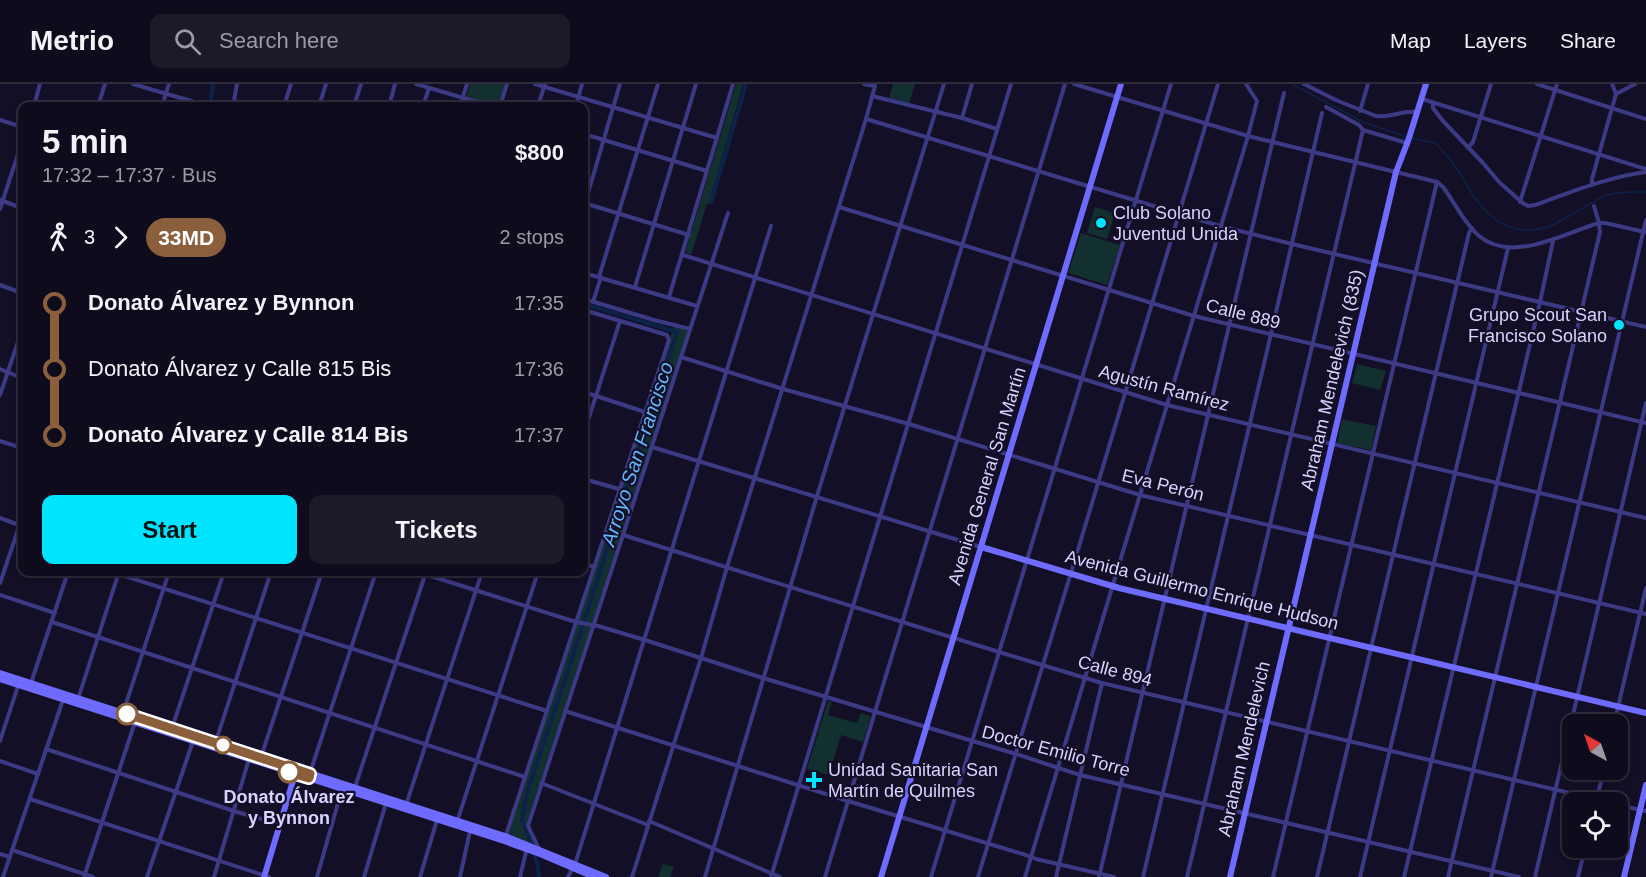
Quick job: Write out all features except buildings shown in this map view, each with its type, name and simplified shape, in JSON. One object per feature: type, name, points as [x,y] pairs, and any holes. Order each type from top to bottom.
[{"type":"main road","name":"Avenida General San Martín","points":[[881,877],[1121,84]]},
{"type":"main road","points":[[1407,142],[1426,84]]},
{"type":"main road","name":"Abraham Mendelevich (835)","points":[[1289,628],[1396,172],[1407,142]]},
{"type":"main road","name":"Avenida Guillermo Enrique Hudson","points":[[981,547],[1112,587],[1646,713]]},
{"type":"main road","name":"Abraham Mendelevich","points":[[1230,877],[1289,628]]},
{"type":"main road","points":[[0,673],[19,682],[172,728],[249,759],[296,771]]},
{"type":"main road","points":[[0,679],[31,683],[64,696]]},
{"type":"main road","points":[[77,700],[193,741],[261,758],[342,789],[354,790]]},
{"type":"main road","points":[[266,877],[296,771]]},
{"type":"main road","points":[[309,776],[505,839],[606,877]]},
{"type":"main road","points":[[1624,877],[1643,811],[1646,786]]},
{"type":"main road","points":[[405,807],[505,839]]},
{"type":"main road","points":[[573,866],[594,877]]},
{"type":"street","points":[[34,102],[40,84]]},
{"type":"street","points":[[99,102],[105,84]]},
{"type":"street","points":[[133,84],[194,102]]},
{"type":"street","points":[[163,102],[169,84]]},
{"type":"street","points":[[237,84],[234,101],[238,102]]},
{"type":"street","points":[[285,102],[291,84]]},
{"type":"street","points":[[320,102],[326,84]]},
{"type":"street","points":[[355,102],[361,84]]},
{"type":"street","points":[[389,102],[395,84]]},
{"type":"street","points":[[416,84],[477,102]]},
{"type":"street","points":[[462,102],[467,84]]},
{"type":"street","points":[[502,102],[507,84]]},
{"type":"street","points":[[535,84],[717,138]]},
{"type":"street","points":[[577,102],[582,84]]},
{"type":"street","points":[[588,191],[620,84]]},
{"type":"street","points":[[593,302],[658,84]]},
{"type":"street","points":[[635,287],[696,84]]},
{"type":"street","points":[[669,297],[733,84]]},
{"type":"street","points":[[632,877],[876,85],[864,84]]},
{"type":"street","points":[[705,877],[817,496],[944,84]]},
{"type":"street","points":[[962,118],[972,84]]},
{"type":"street","points":[[772,876],[1011,84]]},
{"type":"street","points":[[825,877],[1065,84]]},
{"type":"street","points":[[1074,84],[1273,143],[1437,182],[1472,228],[1485,239],[1508,248],[1553,241],[1599,223],[1645,231]]},
{"type":"street","points":[[931,877],[1171,84]]},
{"type":"street","points":[[978,877],[1218,84]]},
{"type":"street","points":[[1025,877],[1248,136],[1257,103],[1246,84]]},
{"type":"street","points":[[1360,111],[1368,84]]},
{"type":"street","points":[[1468,148],[1473,142],[1491,84]]},
{"type":"street","points":[[1537,84],[1646,118]]},
{"type":"street","points":[[1520,202],[1557,84]]},
{"type":"street","points":[[1592,185],[1616,94],[1612,84]]},
{"type":"street","points":[[1616,94],[1635,84]]},
{"type":"street","points":[[539,102],[544,85]]},
{"type":"street","points":[[1307,85],[1360,111],[1383,117],[1410,111],[1417,112]]},
{"type":"street","points":[[424,102],[429,88]]},
{"type":"street","points":[[1100,875],[1284,93]]},
{"type":"street","points":[[872,96],[998,129]]},
{"type":"street","points":[[1421,99],[1646,170]]},
{"type":"street","points":[[1433,103],[1434,110],[1500,183],[1520,202],[1528,206],[1646,170]]},
{"type":"street","points":[[1326,107],[1363,129],[1407,142]]},
{"type":"street","points":[[1143,877],[1322,113]]},
{"type":"street","points":[[866,119],[1220,226],[1646,327]]},
{"type":"street","points":[[0,120],[18,126]]},
{"type":"street","points":[[1187,877],[1363,129]]},
{"type":"street","points":[[588,135],[707,171]]},
{"type":"street","points":[[0,210],[18,153]]},
{"type":"street","points":[[1273,877],[1437,182]]},
{"type":"street","points":[[1,201],[18,207]]},
{"type":"street","points":[[588,205],[688,235]]},
{"type":"street","points":[[1448,877],[1600,232],[1594,206]]},
{"type":"street","name":"Calle 889","points":[[839,207],[1194,316],[1644,422]]},
{"type":"street","points":[[540,852],[528,826],[728,213]]},
{"type":"street","points":[[1491,877],[1646,220]]},
{"type":"street","points":[[568,877],[594,803],[645,640],[771,226]]},
{"type":"street","points":[[1317,877],[1472,228]]},
{"type":"street","points":[[1404,877],[1553,241]]},
{"type":"street","points":[[1360,877],[1508,248]]},
{"type":"street","name":"Agustín Ramírez","points":[[683,255],[1167,405],[1646,518]]},
{"type":"street","points":[[588,274],[698,306]]},
{"type":"street","points":[[0,285],[18,292]]},
{"type":"street","points":[[588,300],[690,329]]},
{"type":"street","points":[[505,839],[669,337],[588,311]]},
{"type":"street","points":[[588,421],[620,321]]},
{"type":"street","points":[[0,395],[18,342]]},
{"type":"street","name":"Eva Perón","points":[[681,357],[958,438],[1140,495],[1643,613]]},
{"type":"street","points":[[0,369],[18,376]]},
{"type":"street","points":[[588,393],[645,412]]},
{"type":"street","points":[[1534,877],[1644,422],[1646,403]]},
{"type":"street","points":[[0,441],[18,447]]},
{"type":"street","name":"Avenida Guillermo Enrique Hudson","points":[[652,447],[981,547]]},
{"type":"street","points":[[588,480],[619,489]]},
{"type":"street","points":[[0,518],[18,525]]},
{"type":"street","points":[[0,583],[18,534]]},
{"type":"street","name":"Calle 894","points":[[623,536],[1102,683],[1562,792]]},
{"type":"street","points":[[588,565],[594,567]]},
{"type":"street","points":[[31,683],[67,576]]},
{"type":"street","points":[[77,700],[118,576]]},
{"type":"street","points":[[131,576],[547,711]]},
{"type":"street","points":[[123,712],[168,576]]},
{"type":"street","points":[[172,728],[223,576]]},
{"type":"street","points":[[215,745],[270,576]]},
{"type":"street","points":[[261,758],[321,576]]},
{"type":"street","points":[[309,776],[375,576]]},
{"type":"street","points":[[354,790],[425,576]]},
{"type":"street","name":"Doctor Emilio Torre","points":[[434,576],[526,607],[645,640],[1080,775],[1519,877]]},
{"type":"street","points":[[405,807],[481,576]]},
{"type":"street","points":[[456,823],[537,576]]},
{"type":"street","points":[[1616,714],[1643,613],[1646,588]]},
{"type":"street","points":[[0,595],[55,613]]},
{"type":"street","points":[[52,622],[525,777]]},
{"type":"street","points":[[0,741],[19,682]]},
{"type":"street","points":[[1056,877],[1102,683]]},
{"type":"street","points":[[3,877],[64,696]]},
{"type":"street","points":[[565,711],[738,767],[1032,857],[1114,877]]},
{"type":"street","points":[[85,876],[135,722]]},
{"type":"street","points":[[147,877],[193,741]]},
{"type":"street","points":[[46,749],[280,824]]},
{"type":"street","points":[[214,877],[249,759]]},
{"type":"street","points":[[0,762],[38,774]]},
{"type":"street","points":[[541,783],[649,823],[714,849],[772,876],[780,877]]},
{"type":"street","points":[[316,877],[342,789]]},
{"type":"street","points":[[30,799],[266,877]]},
{"type":"street","points":[[364,877],[387,801]]},
{"type":"street","points":[[1628,808],[1643,811]]},
{"type":"street","points":[[420,877],[437,819]]},
{"type":"street","points":[[460,877],[471,830]]},
{"type":"street","points":[[520,877],[527,847]]},
{"type":"street","points":[[12,850],[93,877]]},
{"type":"street","points":[[0,854],[10,857]]},
{"type":"street","points":[[1578,877],[1583,858]]},
{"type":"green space","points":[[470,84],[505,84],[499,102],[482,102],[466,98]]},
{"type":"green space","points":[[736,84],[743,84],[709,204],[707,204],[691,255],[686,249]]},
{"type":"green space","points":[[893,84],[915,84],[909,104],[889,98]]},
{"type":"green space","name":"Club Solano Juventud Unida","points":[[1095,207],[1115,213],[1107,239],[1087,233]]},
{"type":"green space","points":[[1081,233],[1120,245],[1107,285],[1068,273]]},
{"type":"green space","points":[[674,326],[686,330],[687,333],[527,822],[527,830],[534,841],[533,845],[508,835]]},
{"type":"green space","points":[[1357,364],[1386,371],[1380,390],[1352,383]]},
{"type":"green space","points":[[1342,419],[1376,426],[1371,450],[1337,443]]},
{"type":"green space","points":[[828,701],[832,702],[828,715],[857,723],[861,713],[871,716],[863,742],[841,735],[829,775],[807,769]]},
{"type":"green space","points":[[663,864],[674,867],[670,877],[658,877]]},
{"type":"waterway","name":"Arroyo San Francisco","points":[[211,102],[213,84]]},
{"type":"waterway","points":[[711,203],[746,84]]},
{"type":"waterway","points":[[1292,84],[1363,122],[1407,137]]},
{"type":"waterway","points":[[1412,138],[1435,143],[1454,164],[1483,208],[1497,220],[1515,228],[1524,230],[1544,228],[1610,194],[1646,192]]},
{"type":"waterway","name":"Arroyo San Francisco","points":[[532,846],[522,819],[528,789],[677,332],[588,305]]},
{"type":"waterway","name":"Arroyo San Francisco","points":[[534,853],[539,877]]},
{"type":"bus line","name":"33MD","points":[[127,714],[310,774],[309,778],[289,772]]},
{"type":"place","name":"Club Solano Juventud Unida","points":[[1101,223]]},
{"type":"place","name":"Grupo Scout San Francisco Solano","points":[[1619,325]]},
{"type":"place","name":"Donato Álvarez y Bynnon","points":[[289,772]]},
{"type":"place","name":"Unidad Sanitaria San Martín de Quilmes","points":[[814,780]]}]
